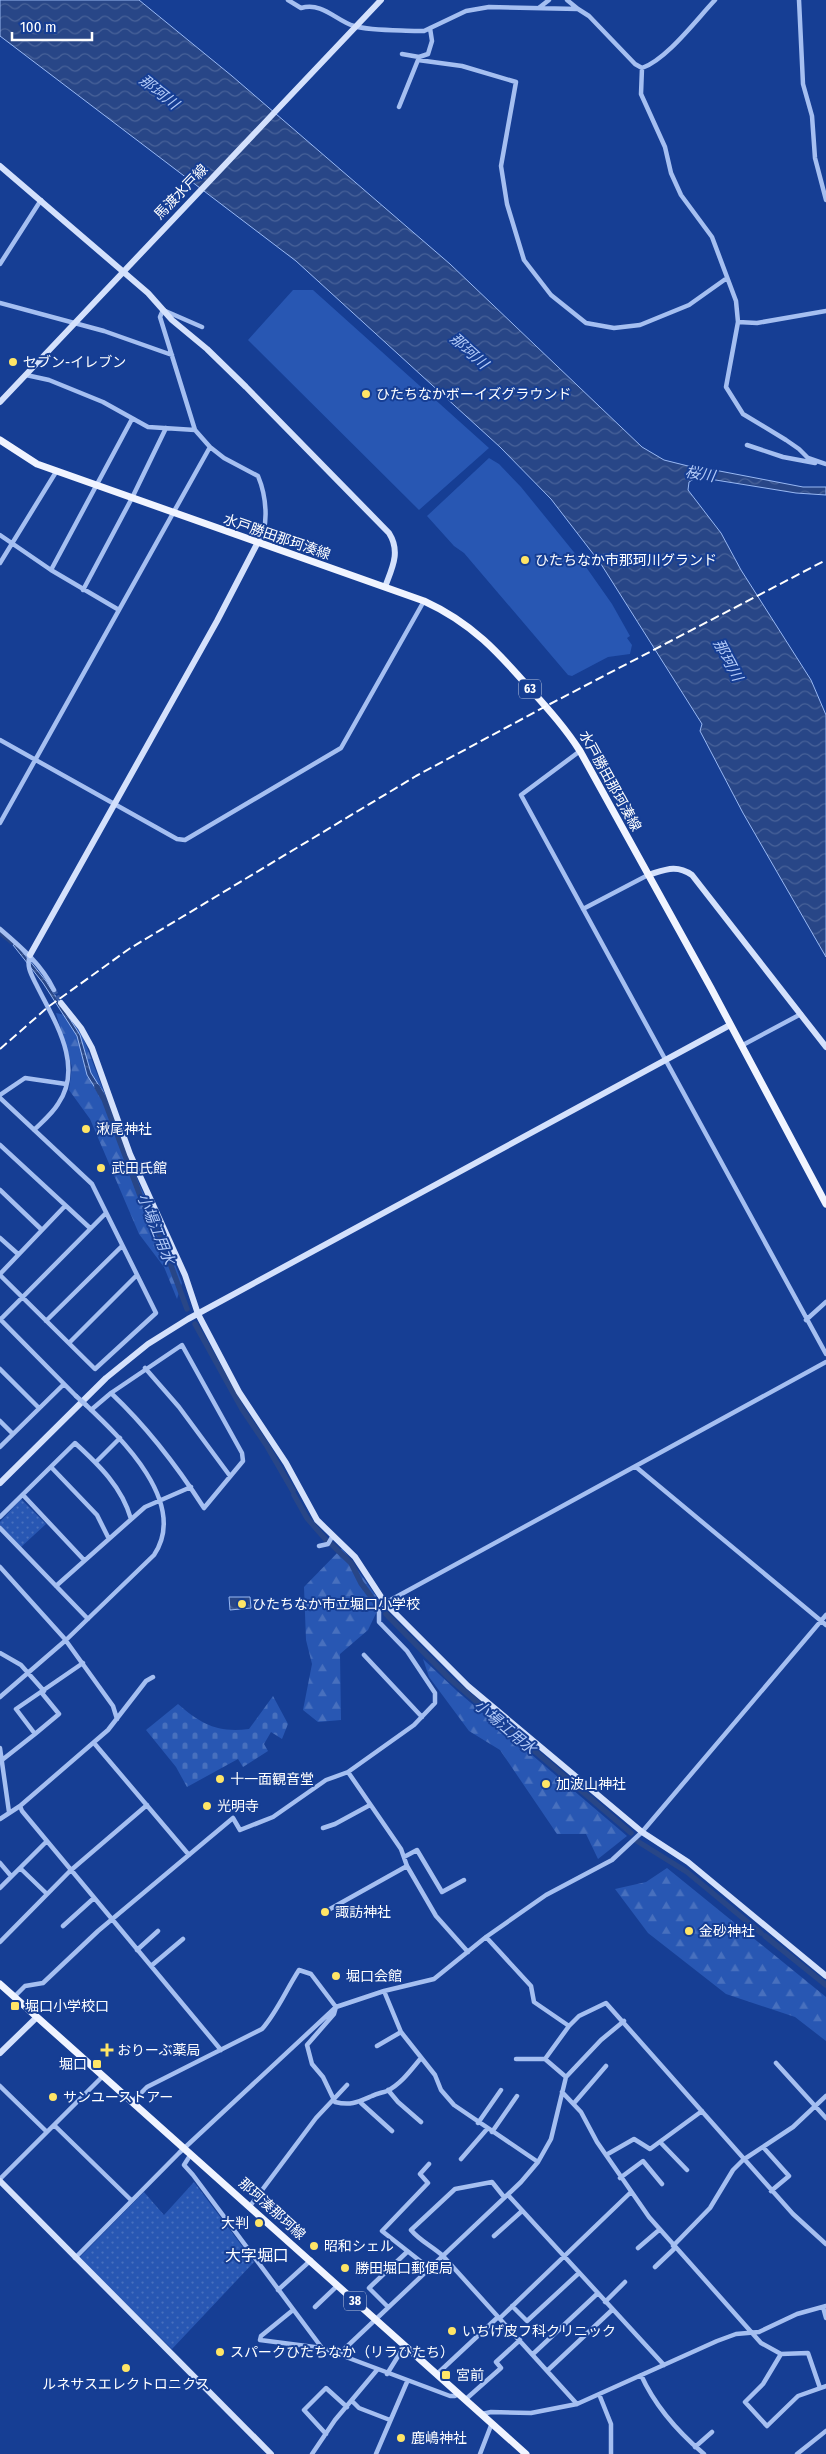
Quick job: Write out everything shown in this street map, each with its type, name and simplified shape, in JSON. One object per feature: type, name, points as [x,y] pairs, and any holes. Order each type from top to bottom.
[{"type":"main road","name":"水戸勝田那珂湊線","points":[[0,440],[28,460],[56,472],[424,601],[458,618],[492,646],[562,725],[580,751],[826,1204]]},
{"type":"main road","name":"那珂湊那珂線","points":[[0,1984],[526,2454]]},
{"type":"street","points":[[288,0],[300,8],[310,6],[321,8],[355,27],[417,31],[430,28],[466,11],[489,6],[578,9]]},
{"type":"street","name":"馬渡水戸線","points":[[0,402],[381,0]]},
{"type":"street","points":[[540,7],[549,0]]},
{"type":"street","points":[[567,0],[588,16],[635,64],[642,68]]},
{"type":"street","points":[[642,68],[651,64],[673,44],[715,0]]},
{"type":"street","points":[[799,0],[803,84],[812,116],[813,142],[823,175],[826,200]]},
{"type":"street","points":[[402,54],[419,57],[428,54],[432,40],[430,28]]},
{"type":"street","points":[[399,107],[418,60],[462,66],[516,82],[501,166],[507,204],[524,260],[551,295],[586,323],[614,328],[640,325],[689,305],[727,278]]},
{"type":"street","points":[[642,68],[641,94],[665,147],[671,173],[681,195],[712,237],[736,300],[738,322],[726,387],[743,414],[786,440],[808,458],[826,464]]},
{"type":"street","points":[[0,166],[124,271],[253,394],[389,533],[394,541],[396,556],[385,587]]},
{"type":"street","points":[[0,264],[41,200]]},
{"type":"street","points":[[0,302],[130,339],[172,355]]},
{"type":"street","points":[[163,310],[202,327]]},
{"type":"street","points":[[34,1130],[59,1103],[66,1084],[68,1059],[52,1013],[30,974],[27,963],[30,955],[217,621],[265,529],[262,492],[258,476],[224,458],[210,447],[195,430],[160,317],[163,310]]},
{"type":"street","points":[[738,322],[757,322],[826,311]]},
{"type":"street","points":[[26,375],[49,380],[103,402],[148,427],[195,430]]},
{"type":"street","points":[[51,570],[132,419]]},
{"type":"street","points":[[83,590],[132,498],[166,428]]},
{"type":"street","points":[[747,445],[800,461],[826,464]]},
{"type":"street","points":[[0,823],[210,447]]},
{"type":"street","points":[[0,563],[56,472]]},
{"type":"street","points":[[0,535],[51,570],[119,610]]},
{"type":"street","points":[[0,740],[177,839],[185,840],[341,748],[424,601]]},
{"type":"street","points":[[580,751],[521,795],[826,1354]]},
{"type":"street","points":[[583,909],[648,875],[674,867],[683,869],[692,875],[826,1047]]},
{"type":"street","points":[[0,929],[30,955],[48,978],[54,990]]},
{"type":"street","points":[[61,1003],[92,1048],[132,1161],[181,1266],[198,1314],[239,1392],[286,1463],[317,1520],[332,1537],[355,1557],[386,1603],[468,1686],[642,1832],[688,1862],[826,1976]]},
{"type":"street","points":[[741,1046],[801,1014]]},
{"type":"street","points":[[0,1483],[106,1378],[148,1344],[198,1314],[730,1025]]},
{"type":"street","points":[[66,1084],[25,1078],[0,1096],[92,1184],[156,1313],[95,1369],[0,1274],[66,1206]]},
{"type":"street","points":[[0,1145],[90,1228]]},
{"type":"street","points":[[0,1190],[42,1230]]},
{"type":"street","points":[[0,1697],[66,1640],[154,1555],[160,1548],[164,1532],[164,1522],[159,1500],[137,1459],[120,1438],[0,1319],[106,1213]]},
{"type":"street","points":[[0,1238],[18,1254]]},
{"type":"street","points":[[46,1321],[122,1246]]},
{"type":"street","points":[[69,1344],[136,1276]]},
{"type":"street","points":[[806,1320],[826,1302]]},
{"type":"street","points":[[91,1410],[110,1393],[182,1345],[242,1453],[244,1461],[204,1508],[191,1487],[133,1414],[110,1393]]},
{"type":"street","points":[[14,1997],[25,1986],[42,1983],[98,1931],[233,1818],[240,1830],[273,1817],[326,1780],[348,1772],[422,1717],[436,1703],[436,1693],[407,1651],[379,1622],[379,1610],[386,1603],[826,1362]]},
{"type":"street","points":[[145,1368],[179,1407],[230,1476]]},
{"type":"street","points":[[0,1369],[39,1408]]},
{"type":"street","points":[[0,1447],[64,1384]]},
{"type":"street","points":[[0,1421],[13,1434]]},
{"type":"street","points":[[96,1462],[120,1438]]},
{"type":"street","points":[[0,1517],[75,1443],[96,1462],[119,1492],[127,1506],[131,1519]]},
{"type":"street","points":[[51,1467],[98,1515],[109,1539]]},
{"type":"street","points":[[636,1467],[826,1625]]},
{"type":"street","points":[[56,1586],[131,1519],[159,1500],[191,1487]]},
{"type":"street","points":[[23,1495],[84,1560]]},
{"type":"street","points":[[0,1528],[88,1619]]},
{"type":"street","points":[[319,1546],[328,1544],[332,1537]]},
{"type":"street","points":[[0,1567],[66,1640],[113,1706],[117,1718]]},
{"type":"street","points":[[75,2258],[184,2148],[336,2008],[384,1992],[434,1980],[486,1937],[546,1895],[612,1860],[642,1832],[826,1615]]},
{"type":"street","points":[[0,1653],[28,1671],[58,1714],[2,1760]]},
{"type":"street","points":[[364,1655],[422,1717]]},
{"type":"street","points":[[35,1734],[16,1709],[32,1696],[43,1691],[83,1663]]},
{"type":"street","points":[[0,1819],[20,1806],[94,1743],[117,1718],[146,1681],[153,1677]]},
{"type":"street","points":[[94,1743],[189,1855]]},
{"type":"street","points":[[0,1749],[9,1812]]},
{"type":"street","points":[[348,1772],[404,1857],[407,1866],[436,1916],[468,1952]]},
{"type":"street","points":[[0,1942],[70,1871],[147,1805]]},
{"type":"street","points":[[322,1828],[335,1824],[370,1805]]},
{"type":"street","points":[[20,1806],[70,1871],[220,2050]]},
{"type":"street","points":[[0,1888],[47,1841]]},
{"type":"street","points":[[404,1857],[416,1850],[442,1892],[464,1880]]},
{"type":"street","points":[[0,1863],[12,1876]]},
{"type":"street","points":[[330,1909],[407,1866]]},
{"type":"street","points":[[20,1868],[47,1894]]},
{"type":"street","points":[[63,1926],[94,1898]]},
{"type":"street","points":[[137,1950],[158,1931]]},
{"type":"street","points":[[486,1937],[531,1986],[534,2002],[569,2026]]},
{"type":"street","points":[[151,1966],[183,1939]]},
{"type":"street","points":[[132,2102],[147,2087],[262,2029],[272,2017],[284,1992],[299,1970],[311,1974],[336,2008]]},
{"type":"street","points":[[384,1992],[401,2032],[434,2075],[441,2090],[454,2105],[538,2162]]},
{"type":"street","points":[[545,2059],[569,2026],[585,2012],[606,2003],[624,2020],[743,2160],[811,2233],[826,2244]]},
{"type":"street","points":[[336,2008],[334,2014],[307,2044],[312,2064],[323,2076],[335,2102],[346,2105],[361,2103],[372,2096],[388,2090],[401,2081],[421,2058]]},
{"type":"street","points":[[0,2053],[37,2017]]},
{"type":"street","points":[[338,2355],[506,2196],[538,2162],[551,2139],[566,2076],[601,2040],[624,2020]]},
{"type":"street","points":[[377,2046],[401,2032]]},
{"type":"street","points":[[516,2059],[545,2059],[566,2076]]},
{"type":"street","points":[[776,2063],[826,2118]]},
{"type":"street","points":[[574,2102],[606,2066]]},
{"type":"street","points":[[103,2076],[0,2180],[75,2258],[271,2454]]},
{"type":"street","points":[[250,2206],[316,2118],[347,2085]]},
{"type":"street","points":[[0,2086],[47,2132]]},
{"type":"street","points":[[388,2090],[398,2102],[421,2122]]},
{"type":"street","points":[[478,2123],[502,2090]]},
{"type":"street","points":[[562,2092],[574,2102],[620,2178],[659,2230],[762,2343],[781,2354],[808,2353],[820,2388]]},
{"type":"street","points":[[492,2132],[517,2096]]},
{"type":"street","points":[[655,2267],[710,2208],[732,2170],[743,2160],[793,2127],[826,2096]]},
{"type":"street","points":[[361,2103],[392,2131]]},
{"type":"street","points":[[606,2155],[634,2139],[650,2149],[702,2111]]},
{"type":"street","points":[[54,2125],[131,2200]]},
{"type":"street","points":[[461,2159],[487,2129]]},
{"type":"street","points":[[660,2142],[687,2170]]},
{"type":"street","points":[[763,2147],[789,2176],[772,2191]]},
{"type":"street","points":[[191,2154],[184,2165],[186,2168],[322,2348]]},
{"type":"street","points":[[620,2178],[643,2161],[662,2184]]},
{"type":"street","points":[[429,2164],[420,2174],[428,2183],[382,2231],[429,2268]]},
{"type":"street","points":[[577,2404],[443,2256],[431,2245],[418,2238],[411,2230],[455,2189],[492,2182],[522,2211],[664,2365]]},
{"type":"street","points":[[437,2374],[565,2257],[630,2193]]},
{"type":"street","points":[[494,2236],[522,2211]]},
{"type":"street","points":[[638,2248],[659,2230]]},
{"type":"street","points":[[388,2307],[368,2288],[407,2252]]},
{"type":"street","points":[[278,2290],[310,2260]]},
{"type":"street","points":[[512,2306],[526,2321],[579,2273]]},
{"type":"street","points":[[605,2302],[625,2282]]},
{"type":"street","points":[[315,2306],[338,2285]]},
{"type":"street","points":[[533,2354],[598,2294]]},
{"type":"street","points":[[482,2414],[491,2412],[531,2413],[577,2404],[736,2334],[752,2333],[771,2328],[797,2314],[825,2307],[826,2318]]},
{"type":"street","points":[[293,2310],[261,2336],[260,2340],[322,2348],[407,2382],[450,2396],[455,2396],[459,2393]]},
{"type":"street","points":[[548,2370],[612,2310]]},
{"type":"street","points":[[466,2399],[501,2368],[496,2362],[520,2340]]},
{"type":"street","points":[[387,2374],[405,2345]]},
{"type":"street","points":[[781,2354],[763,2384],[745,2402],[767,2426],[798,2396],[826,2386]]},
{"type":"street","points":[[312,2454],[346,2407],[377,2370]]},
{"type":"street","points":[[641,2375],[657,2405],[704,2454]]},
{"type":"street","points":[[376,2454],[407,2382]]},
{"type":"street","points":[[326,2434],[304,2410],[326,2388],[346,2407]]},
{"type":"street","points":[[599,2394],[612,2424],[611,2454]]},
{"type":"street","points":[[352,2401],[360,2408],[390,2420]]},
{"type":"street","points":[[480,2454],[492,2423]]},
{"type":"street","points":[[797,2454],[826,2431]]},
{"type":"street","points":[[695,2446],[712,2432]]},
{"type":"green space","name":"ひたちなかボーイズグラウンド","points":[[293,290],[313,290],[489,448],[419,510],[248,340]]},
{"type":"green space","name":"ひたちなか市那珂川グランド","points":[[489,458],[499,464],[521,487],[586,567],[612,604],[630,636],[627,638],[632,645],[630,654],[608,657],[572,676],[568,675],[464,553],[454,546],[427,516]]},
{"type":"green space","points":[[56,1013],[69,1016],[83,1037],[139,1184],[164,1235],[182,1283],[177,1299],[164,1267],[139,1234],[90,1119],[69,1090],[72,1067]]},
{"type":"green space","points":[[21,1499],[46,1524],[21,1547],[0,1525],[0,1522]]},
{"type":"green space","points":[[342,1548],[381,1603],[368,1630],[340,1654],[341,1720],[318,1722],[303,1710],[312,1664],[306,1640],[304,1587]]},
{"type":"green space","points":[[423,1659],[457,1691],[627,1836],[598,1859],[586,1834],[557,1834],[500,1750],[469,1731],[429,1677]]},
{"type":"green space","points":[[273,1696],[288,1724],[282,1739],[271,1732],[264,1744],[268,1751],[243,1767],[238,1759],[187,1787],[176,1767],[146,1730],[178,1704],[194,1717],[210,1726],[228,1730],[249,1729]]},
{"type":"green space","points":[[667,1868],[826,1997],[826,2041],[795,2017],[726,1994],[648,1933],[615,1889],[646,1882]]},
{"type":"green space","points":[[194,2182],[254,2262],[172,2349],[79,2258],[144,2192],[164,2215]]},
{"type":"water","points":[[0,0],[139,0],[232,76],[450,264],[642,447],[664,460],[708,471],[709,469],[803,487],[826,487],[826,495],[796,493],[697,477],[689,482],[688,490],[721,533],[741,570],[811,680],[826,715],[826,957],[743,813],[700,731],[702,724],[601,564],[551,499],[500,447],[296,261],[0,36]]},
{"type":"water","points":[[16,944],[46,981],[80,1035],[91,1073],[103,1092],[99,1094],[87,1075],[77,1036],[43,983],[13,945]]},
{"type":"water","points":[[229,1597],[250,1597],[251,1608],[230,1610]]},
{"type":"waterway","name":"小場江用水","points":[[0,932],[12,942]]},
{"type":"waterway","name":"小場江用水","points":[[97,1087],[104,1099],[141,1198],[153,1217],[187,1309]]},
{"type":"waterway","name":"小場江用水","points":[[195,1324],[242,1409],[267,1446],[293,1491]]},
{"type":"waterway","name":"小場江用水","points":[[294,1495],[307,1518],[327,1541]]},
{"type":"waterway","name":"小場江用水","points":[[330,1543],[351,1563],[361,1583],[378,1606]]},
{"type":"waterway","name":"小場江用水","points":[[386,1614],[450,1679],[631,1833]]},
{"type":"waterway","name":"小場江用水","points":[[637,1841],[687,1872],[761,1933]]},
{"type":"waterway","name":"小場江用水","points":[[765,1936],[826,1985]]},
{"type":"tunnel","points":[[54,990],[61,1003]]},
{"type":"railway","points":[[0,1049],[48,1007],[129,949],[416,776],[826,560]]},
{"type":"place","name":"セブン-イレブン","points":[[13,362]]},
{"type":"place","name":"ひたちなかボーイズグラウンド","points":[[366,394]]},
{"type":"place","name":"ひたちなか市那珂川グランド","points":[[525,560]]},
{"type":"place","name":"湫尾神社","points":[[86,1129]]},
{"type":"place","name":"武田氏館","points":[[101,1168]]},
{"type":"place","name":"ひたちなか市立堀口小学校","points":[[242,1604]]},
{"type":"place","name":"十一面観音堂","points":[[220,1779]]},
{"type":"place","name":"加波山神社","points":[[546,1784]]},
{"type":"place","name":"光明寺","points":[[207,1806]]},
{"type":"place","name":"諏訪神社","points":[[325,1912]]},
{"type":"place","name":"金砂神社","points":[[689,1931]]},
{"type":"place","name":"堀口会館","points":[[336,1976]]},
{"type":"place","name":"堀口小学校口","points":[[15,2006]]},
{"type":"place","name":"おりーぶ薬局","points":[[107,2050]]},
{"type":"place","name":"堀口","points":[[97,2064]]},
{"type":"place","name":"サンユーストアー","points":[[53,2097]]},
{"type":"place","name":"大判","points":[[259,2223]]},
{"type":"place","name":"昭和シェル","points":[[314,2246]]},
{"type":"place","name":"勝田堀口郵便局","points":[[345,2268]]},
{"type":"place","name":"いちげ皮フ科クリニック","points":[[452,2331]]},
{"type":"place","name":"スパークひたちなか（リラひたち）","points":[[220,2352]]},
{"type":"place","name":"ルネサスエレクトロニクス","points":[[126,2368]]},
{"type":"place","name":"宮前","points":[[446,2375]]},
{"type":"place","name":"鹿嶋神社","points":[[401,2438]]},
{"type":"district","name":"大字堀口","points":[[257,2255]]},
{"type":"water label","name":"那珂川","points":[[159,92]]},
{"type":"water label","name":"那珂川","points":[[469,351]]},
{"type":"water label","name":"桜川","points":[[700,474]]},
{"type":"water label","name":"那珂川","points":[[728,660]]}]
